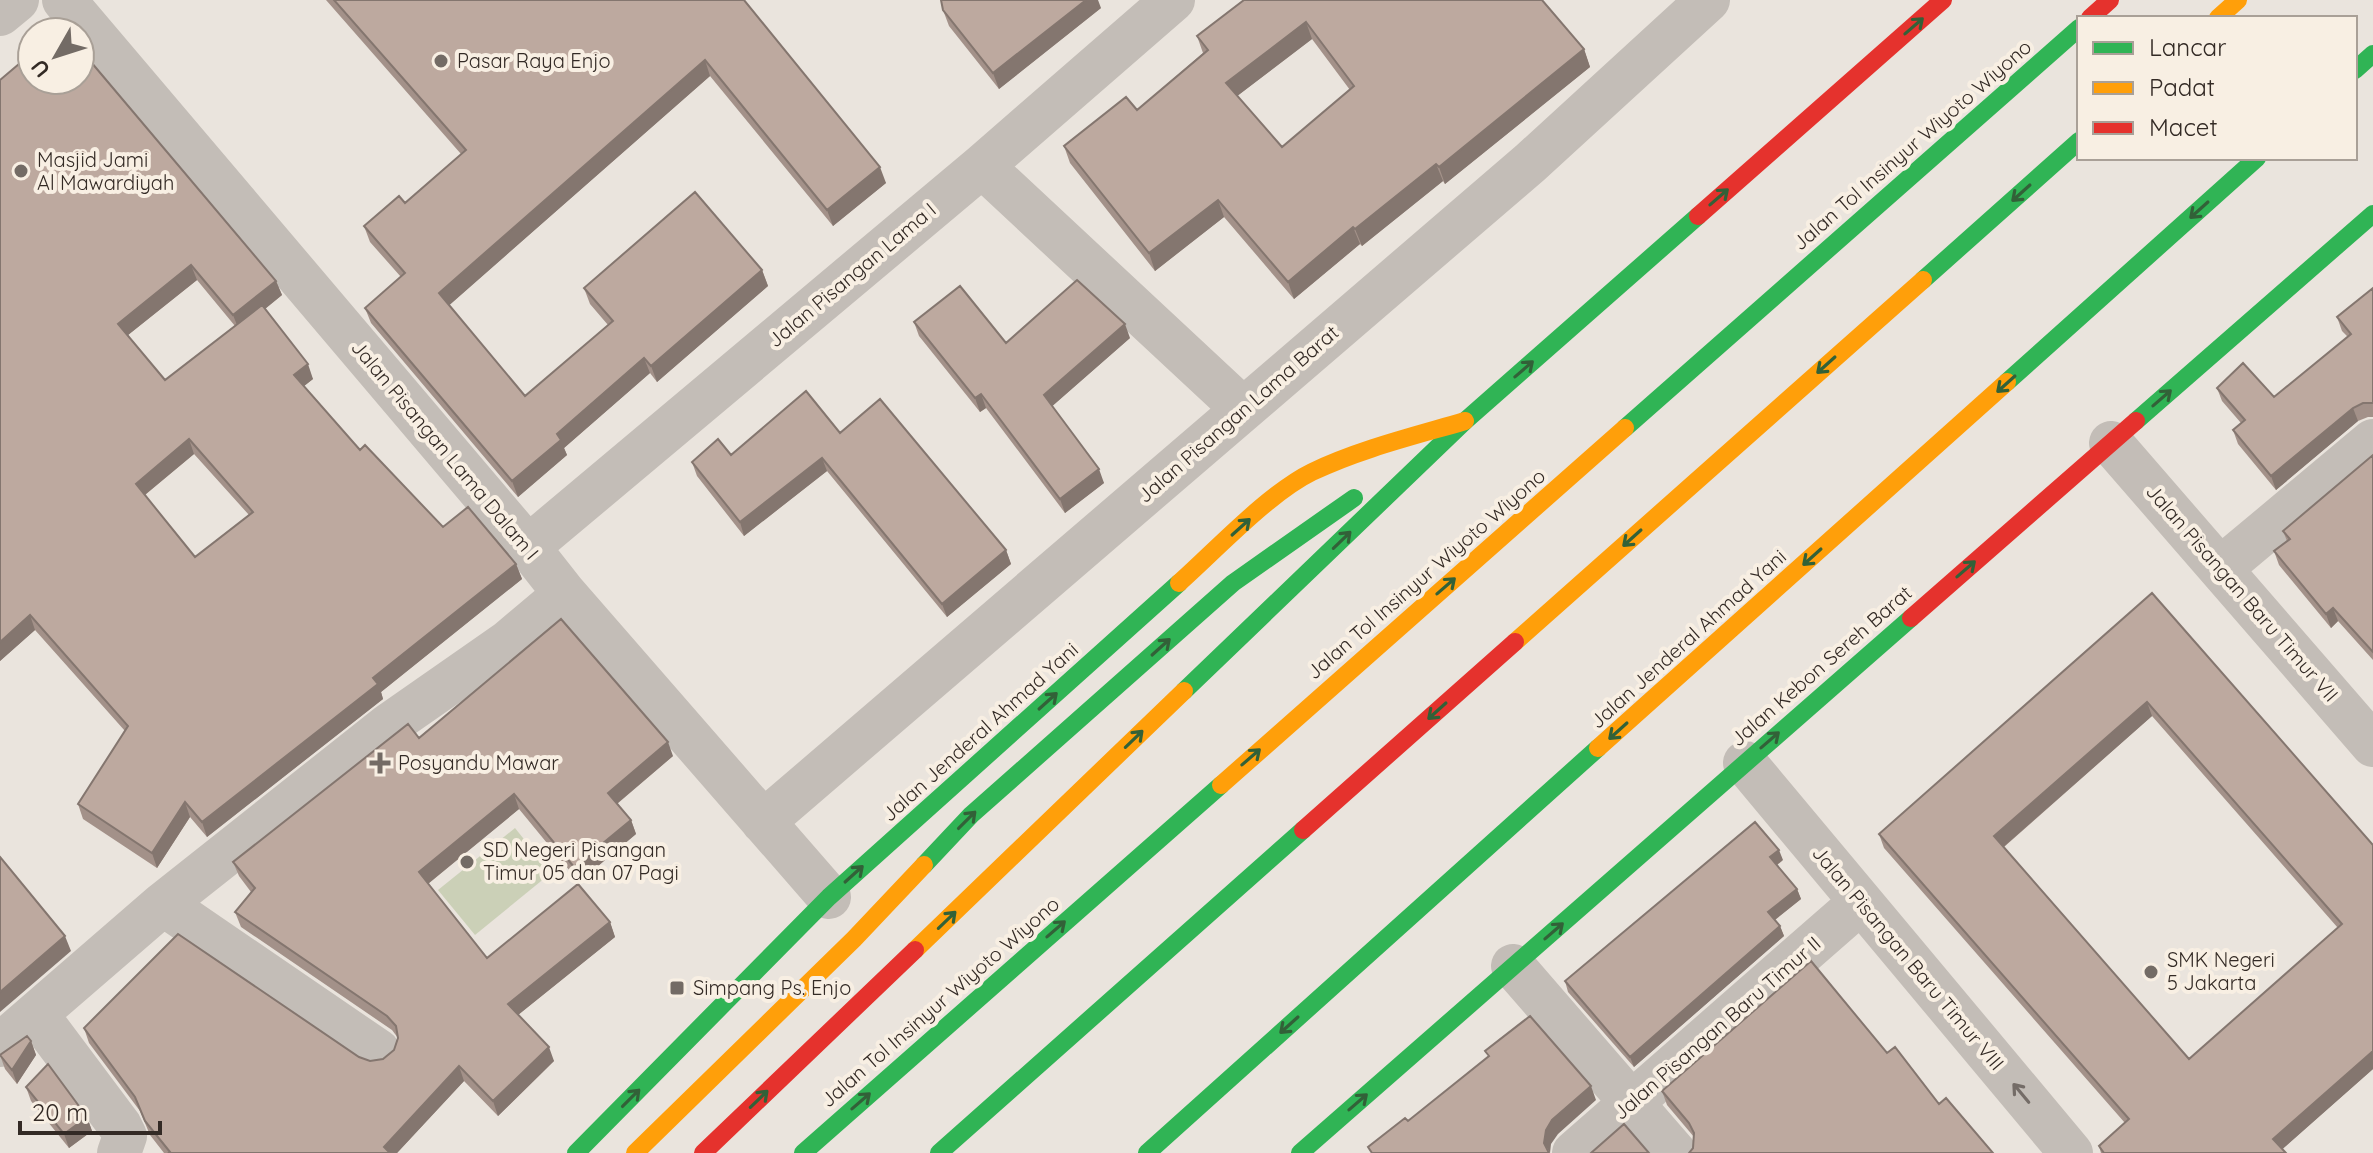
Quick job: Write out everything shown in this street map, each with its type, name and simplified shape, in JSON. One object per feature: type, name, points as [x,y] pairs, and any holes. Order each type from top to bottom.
[{"type":"main road","name":"Jalan Jenderal Ahmad Yani","points":[[703,1153],[1465,421],[1943,0]]},
{"type":"main road","points":[[2092,16],[2110,0]]},
{"type":"main road","points":[[2220,16],[2238,0]]},
{"type":"main road","name":"Jalan Tol Insinyur Wiyoto Wiyono","points":[[803,1153],[2077,30]]},
{"type":"main road","points":[[2357,68],[2373,54]]},
{"type":"main road","points":[[939,1153],[2077,143]]},
{"type":"main road","name":"Jalan Jenderal Ahmad Yani","points":[[1147,1153],[2255,160]]},
{"type":"main road","name":"Jalan Kebon Sereh Barat","points":[[1300,1153],[2373,214]]},
{"type":"main road","name":"Jalan Jenderal Ahmad Yani","points":[[576,1153],[829,897],[1273,499],[1310,473],[1365,451],[1465,421]]},
{"type":"main road","points":[[635,1153],[854,939],[971,815],[1233,583],[1465,421]]},
{"type":"street","points":[[0,14],[17,0]]},
{"type":"street","name":"Jalan Pisangan Lama Dalam I","points":[[64,0],[565,594],[829,897]]},
{"type":"street","name":"Jalan Pisangan Lama I","points":[[528,547],[982,166],[1173,0]]},
{"type":"street","name":"Jalan Pisangan Lama Barat","points":[[763,822],[1530,163],[1708,0]]},
{"type":"street","points":[[982,166],[1243,409]]},
{"type":"street","points":[[2221,568],[2373,441]]},
{"type":"street","name":"Jalan Pisangan Baru Timur VII","points":[[2111,443],[2373,745]]},
{"type":"street","points":[[0,1045],[163,904],[389,725],[508,642],[565,594]]},
{"type":"street","name":"Jalan Pisangan Baru Timur VIII","points":[[1745,763],[2071,1153]]},
{"type":"street","name":"Jalan Pisangan Baru Timur II","points":[[1574,1153],[1861,902]]},
{"type":"street","points":[[163,904],[378,1051]]},
{"type":"street","points":[[1513,966],[1675,1153]]},
{"type":"street","points":[[37,1015],[120,1126],[125,1136],[119,1153]]},
{"type":"green space","points":[[515,828],[551,873],[475,935],[438,890]]},
{"type":"building","points":[[334,0],[744,0],[880,167],[827,210],[705,60],[439,293],[525,396],[613,321],[584,288],[695,192],[762,270],[651,366],[644,358],[557,434],[561,440],[512,481],[365,308],[405,273],[364,226],[399,196],[405,203],[466,150]]},
{"type":"building","points":[[941,0],[1086,0],[993,73],[943,10]]},
{"type":"building","points":[[1244,0],[1542,0],[1584,49],[1439,167],[1436,164],[1355,229],[1353,227],[1288,282],[1218,200],[1149,253],[1064,146],[1126,97],[1137,110],[1208,50],[1197,36]],"holes":[[[1306,22],[1354,86],[1282,147],[1226,83]]]},
{"type":"building","points":[[16,66],[16,96],[96,96],[96,68],[276,281],[233,315],[191,265],[118,324],[165,380],[262,305],[308,364],[294,375],[360,450],[365,445],[443,527],[468,507],[516,564],[373,678],[378,684],[202,822],[185,802],[152,853],[78,804],[128,726],[30,615],[0,642],[0,80]],"holes":[[[189,439],[253,512],[195,557],[136,484]]]},
{"type":"building","points":[[1077,280],[1125,324],[1044,395],[1099,469],[1060,499],[981,394],[975,398],[914,322],[960,286],[1006,343]]},
{"type":"building","points":[[2373,288],[2373,403],[2363,403],[2353,408],[2271,476],[2233,430],[2245,420],[2217,388],[2243,363],[2274,397],[2351,334],[2337,317]]},
{"type":"building","points":[[806,391],[840,433],[880,399],[1006,550],[942,604],[822,458],[740,522],[692,462],[718,439],[731,455]]},
{"type":"building","points":[[2373,455],[2373,652],[2333,608],[2326,614],[2274,551],[2290,539],[2283,531]]},
{"type":"building","points":[[2152,593],[2373,845],[2373,1051],[2273,1139],[2286,1153],[2104,1153],[2099,1146],[2129,1119],[1879,834]],"holes":[[[2147,702],[2342,924],[2189,1059],[1994,836]]]},
{"type":"building","points":[[561,619],[668,742],[608,793],[631,820],[574,867],[514,794],[419,872],[487,958],[578,884],[610,922],[508,1004],[549,1047],[493,1101],[459,1066],[384,1147],[390,1153],[168,1153],[145,1121],[135,1097],[84,1028],[178,934],[359,1057],[370,1061],[383,1059],[394,1050],[398,1038],[396,1026],[387,1016],[235,912],[255,888],[233,862],[408,724],[419,738]]},
{"type":"building","points":[[1755,822],[1779,850],[1770,857],[1797,889],[1768,912],[1780,926],[1630,1057],[1565,981]]},
{"type":"building","points":[[0,857],[65,936],[0,992]]},
{"type":"building","points":[[1811,961],[1887,1053],[1895,1047],[1939,1104],[1946,1098],[1993,1153],[1689,1153],[1693,1148],[1694,1133],[1662,1091]]},
{"type":"building","points":[[1530,1016],[1591,1086],[1552,1120],[1544,1143],[1549,1153],[1372,1153],[1368,1147],[1405,1118],[1408,1121],[1489,1056],[1485,1051]]},
{"type":"building","points":[[27,1036],[31,1041],[12,1070],[0,1055]]},
{"type":"building","points":[[48,1064],[87,1117],[64,1134],[26,1087]]},
{"type":"building","points":[[1624,1124],[1649,1153],[1591,1153]]},
{"type":"traffic: fast","points":[[1625,428],[2077,30]]},
{"type":"traffic: fast","points":[[2357,68],[2373,54]]},
{"type":"traffic: fast","points":[[1923,280],[2077,143]]},
{"type":"traffic: fast","points":[[2007,382],[2255,160]]},
{"type":"traffic: fast","points":[[2136,421],[2373,214]]},
{"type":"traffic: fast","points":[[1184,691],[1465,421],[1698,216]]},
{"type":"traffic: fast","points":[[924,865],[971,815],[1233,583],[1354,498]]},
{"type":"traffic: fast","points":[[576,1153],[829,897],[1179,583]]},
{"type":"traffic: fast","points":[[1300,1153],[1911,618]]},
{"type":"traffic: fast","points":[[1147,1153],[1598,748]]},
{"type":"traffic: fast","points":[[803,1153],[1221,785]]},
{"type":"traffic: fast","points":[[939,1153],[1303,830]]},
{"type":"traffic: slow","points":[[2220,16],[2238,0]]},
{"type":"traffic: slow","points":[[1515,642],[1923,280]]},
{"type":"traffic: slow","points":[[1598,748],[2007,382]]},
{"type":"traffic: slow","points":[[1179,583],[1295,481],[1368,450],[1465,421]]},
{"type":"traffic: slow","points":[[1221,785],[1625,428]]},
{"type":"traffic: slow","points":[[915,950],[1184,691]]},
{"type":"traffic: slow","points":[[635,1153],[854,939],[924,865]]},
{"type":"traffic: jam","points":[[1698,216],[1943,0]]},
{"type":"traffic: jam","points":[[2092,16],[2110,0]]},
{"type":"traffic: jam","points":[[1911,618],[2136,421]]},
{"type":"traffic: jam","points":[[1303,830],[1515,642]]},
{"type":"traffic: jam","points":[[703,1153],[915,950]]},
{"type":"place","name":"Pasar Raya Enjo","points":[[441,61]]},
{"type":"place","name":"Masjid Jami Al Mawardiyah","points":[[21,171]]},
{"type":"place","name":"Posyandu Mawar","points":[[380,763]]},
{"type":"place","name":"SD Negeri Pisangan Timur 05 dan 07 Pagi","points":[[467,862]]},
{"type":"place","name":"SMK Negeri 5 Jakarta","points":[[2151,972]]},
{"type":"place","name":"Simpang Ps. Enjo","points":[[677,988]]}]
